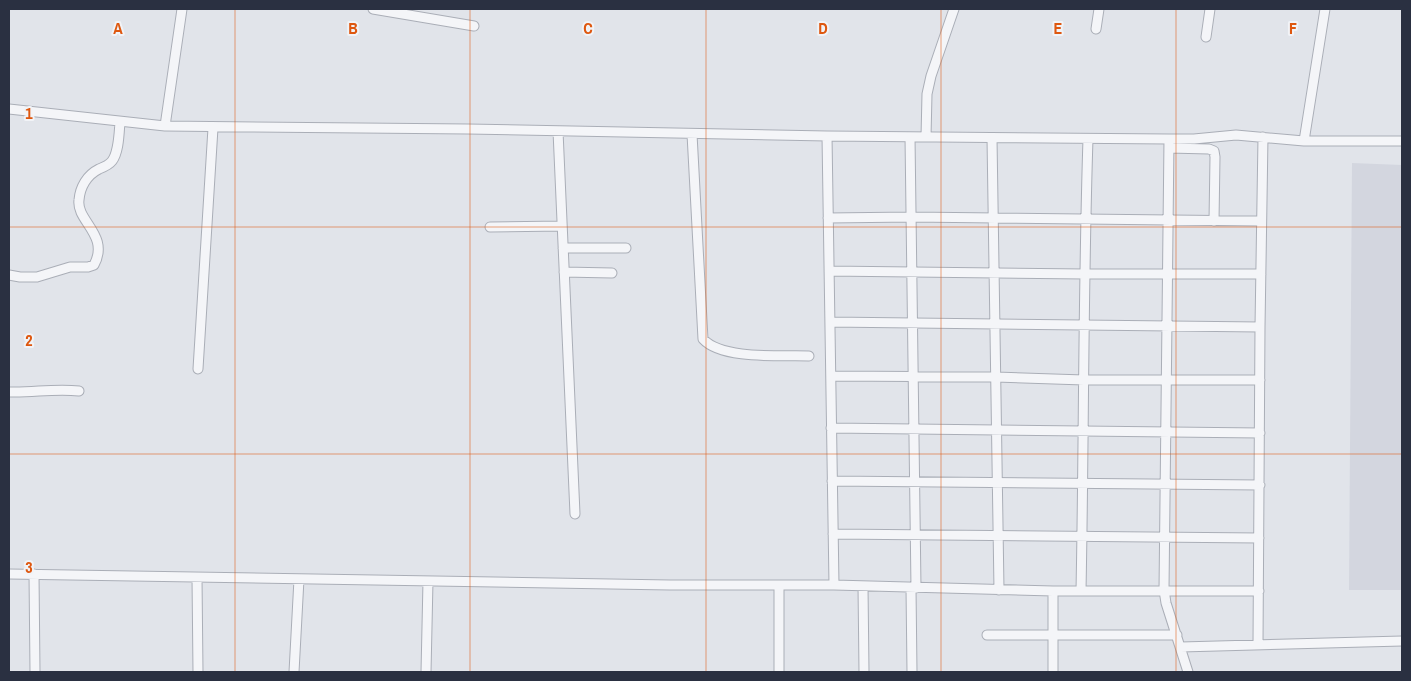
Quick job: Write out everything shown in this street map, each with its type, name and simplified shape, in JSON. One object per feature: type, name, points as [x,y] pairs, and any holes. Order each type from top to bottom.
[{"type":"street","points":[[164,126],[182,9]]},
{"type":"street","points":[[373,9],[474,26]]},
{"type":"street","points":[[926,137],[926,106],[929,85],[954,9]]},
{"type":"street","points":[[1096,29],[1099,9]]},
{"type":"street","points":[[1206,37],[1210,9]]},
{"type":"street","points":[[1304,141],[1326,9]]},
{"type":"street","points":[[9,109],[120,122],[213,128],[1088,138],[1169,144],[1214,151],[1214,220]]},
{"type":"street","points":[[9,275],[37,277],[70,267],[94,265],[97,259],[96,239],[81,212],[78,202],[88,176],[112,161],[115,154],[120,122]]},
{"type":"street","points":[[198,369],[213,128]]},
{"type":"street","points":[[558,131],[575,514]]},
{"type":"street","points":[[692,134],[704,339],[718,349],[733,354],[809,356]]},
{"type":"street","points":[[1169,144],[1194,139],[1236,135],[1304,141],[1402,141]]},
{"type":"street","points":[[827,136],[834,585]]},
{"type":"street","points":[[910,137],[916,535],[912,672]]},
{"type":"street","points":[[1258,644],[1263,137]]},
{"type":"street","points":[[992,138],[999,590]]},
{"type":"street","points":[[1081,591],[1084,432],[1083,325],[1088,138]]},
{"type":"street","points":[[1169,144],[1164,590],[1166,603],[1188,672]]},
{"type":"street","points":[[828,218],[912,217],[1261,221]]},
{"type":"street","points":[[490,227],[562,226]]},
{"type":"street","points":[[563,248],[626,248]]},
{"type":"street","points":[[564,272],[612,273]]},
{"type":"street","points":[[829,272],[1261,274]]},
{"type":"street","points":[[830,322],[1260,326]]},
{"type":"street","points":[[831,376],[996,377],[1084,380],[1260,380]]},
{"type":"street","points":[[9,392],[27,393],[54,389],[79,391]]},
{"type":"street","points":[[832,428],[1260,433]]},
{"type":"street","points":[[832,481],[1260,485]]},
{"type":"street","points":[[833,534],[1259,538]]},
{"type":"street","points":[[9,574],[779,586],[834,585],[1053,591],[1259,591]]},
{"type":"street","points":[[34,574],[35,672]]},
{"type":"street","points":[[197,578],[198,672]]},
{"type":"street","points":[[294,672],[300,579]]},
{"type":"street","points":[[426,672],[428,581]]},
{"type":"street","points":[[778,672],[779,586]]},
{"type":"street","points":[[863,586],[864,672]]},
{"type":"street","points":[[1053,591],[1053,672]]},
{"type":"street","points":[[987,635],[1177,635]]},
{"type":"street","points":[[1180,647],[1402,641]]},
{"type":"shaded area","points":[[1352,163],[1402,165],[1402,590],[1349,590]]}]
